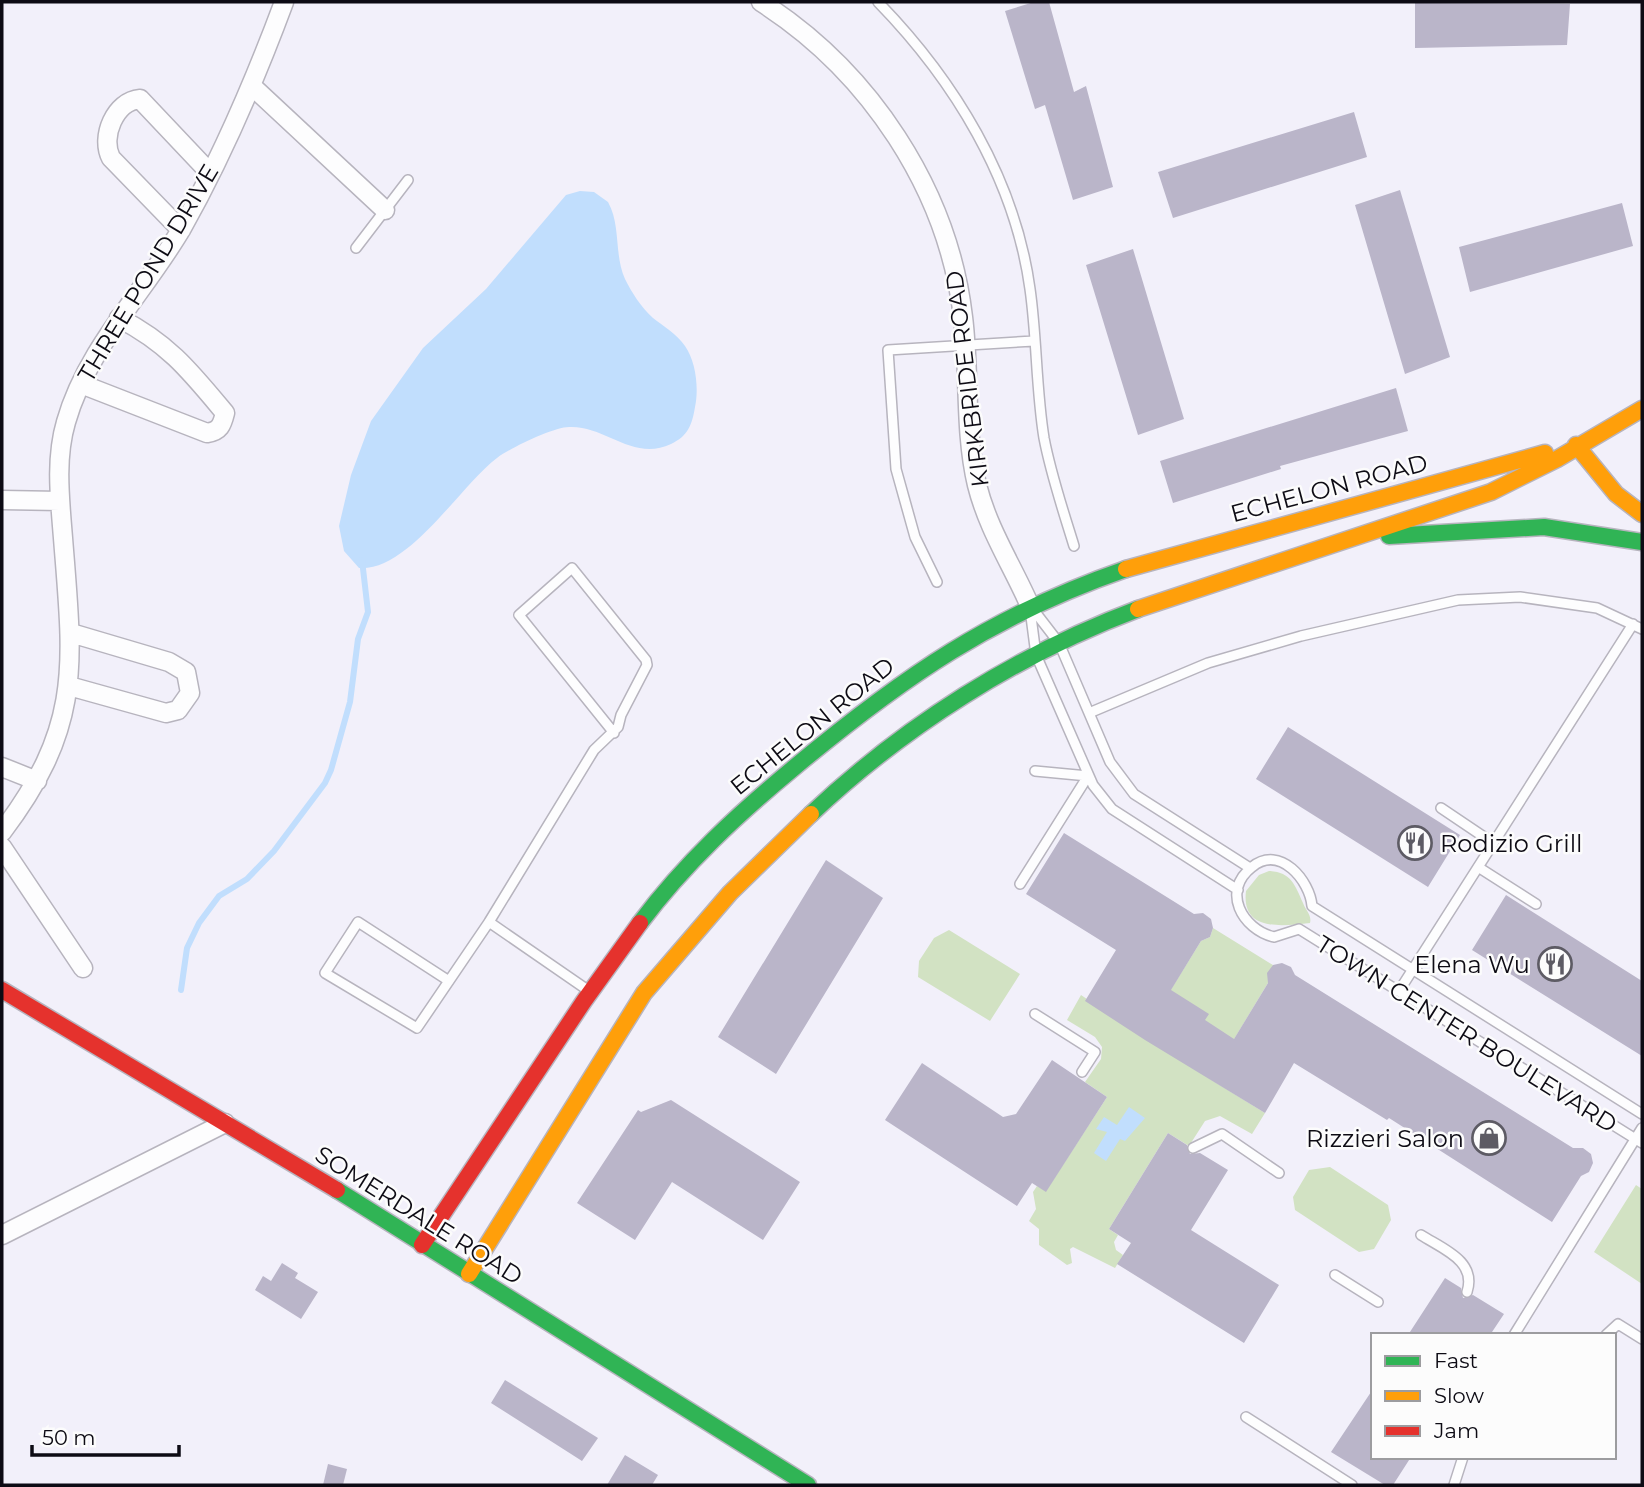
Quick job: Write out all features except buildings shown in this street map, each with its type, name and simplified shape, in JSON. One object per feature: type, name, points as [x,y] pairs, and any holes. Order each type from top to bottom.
[{"type":"street","name":"THREE POND DRIVE","points":[[2,832],[37,781],[59,731],[69,686],[71,633],[60,501],[60,449],[65,424],[81,384],[119,318],[181,230],[211,173],[253,87],[284,2]]},
{"type":"street","name":"KIRKBRIDE ROAD","points":[[761,2],[788,18],[838,65],[877,108],[921,178],[949,245],[958,279],[966,347],[971,447],[977,482],[992,531],[1030,606]]},
{"type":"street","points":[[253,87],[384,210]]},
{"type":"street","points":[[181,230],[111,158],[107,152],[109,126],[116,115],[133,100],[140,99],[211,173]]},
{"type":"street","points":[[81,384],[207,433],[216,432],[222,425],[225,413],[175,354],[152,335],[119,318]]},
{"type":"street","name":"ECHELON ROAD","points":[[469,1273],[633,1009],[680,947],[781,838],[908,731],[961,695],[1059,643],[1130,612],[1471,500],[1530,472],[1642,409]]},
{"type":"street","points":[[1576,445],[1616,494],[1642,514]]},
{"type":"street","name":"ECHELON ROAD","points":[[422,1245],[591,992],[641,922],[691,861],[741,811],[866,706],[943,654],[1030,606],[1078,586],[1183,551],[1576,445]]},
{"type":"street","points":[[2,499],[60,501]]},
{"type":"street","points":[[1357,538],[1544,527],[1642,542]]},
{"type":"street","points":[[69,686],[166,713],[178,710],[190,693],[186,672],[169,662],[71,633]]},
{"type":"street","points":[[2,767],[37,781]]},
{"type":"street","points":[[2,847],[83,968]]},
{"type":"street","name":"SOMERDALE ROAD","points":[[2,990],[225,1123],[808,1485]]},
{"type":"street","points":[[2,1235],[225,1123]]},
{"type":"lane","points":[[878,2],[911,35],[942,75],[999,178],[1021,248],[1030,288],[1044,436],[1052,476],[1074,546]]},
{"type":"lane","points":[[356,248],[408,180]]},
{"type":"lane","points":[[937,582],[915,537],[896,468],[888,350],[1034,341]]},
{"type":"lane","points":[[449,981],[358,922],[325,973],[417,1028],[449,981],[489,922],[594,750],[614,733],[648,665],[572,568],[519,615],[614,733]]},
{"type":"lane","points":[[1089,713],[1208,663],[1301,635],[1458,600],[1520,597],[1597,608],[1642,629]]},
{"type":"lane","points":[[1030,606],[1059,643],[1110,762],[1134,794],[1250,868],[1238,890],[1112,809],[1088,776],[1036,655],[1030,606]]},
{"type":"lane","points":[[1399,991],[1633,624]]},
{"type":"lane","points":[[1035,771],[1088,776]]},
{"type":"lane","points":[[1020,884],[1088,776]]},
{"type":"lane","points":[[1441,808],[1493,843]]},
{"type":"lane","name":"TOWN CENTER BOULEVARD","points":[[1250,868],[1260,862],[1273,862],[1297,871],[1306,881],[1312,906],[1642,1114]]},
{"type":"lane","points":[[1478,867],[1536,904]]},
{"type":"lane","name":"TOWN CENTER BOULEVARD","points":[[1238,890],[1242,916],[1261,934],[1287,935],[1299,929],[1639,1141]]},
{"type":"lane","points":[[489,922],[591,992]]},
{"type":"lane","points":[[1035,1014],[1096,1052],[1082,1072]]},
{"type":"lane","points":[[1515,1333],[1639,1141],[1642,1128]]},
{"type":"lane","points":[[1193,1149],[1222,1134],[1279,1173]]},
{"type":"lane","points":[[1421,1235],[1461,1260],[1470,1275],[1467,1292]]},
{"type":"lane","points":[[1335,1275],[1378,1302]]},
{"type":"lane","points":[[1608,1333],[1618,1324],[1642,1339]]},
{"type":"lane","points":[[1246,1417],[1352,1485]]},
{"type":"lane","points":[[1454,1485],[1462,1459]]},
{"type":"green space","points":[[1269,871],[1282,874],[1291,881],[1309,915],[1310,923],[1276,925],[1257,920],[1250,914],[1246,904],[1246,891],[1259,875]]},
{"type":"green space","points":[[1213,928],[1273,965],[1268,983],[1210,1079],[1265,1113],[1252,1134],[1220,1116],[1205,1121],[1189,1146],[1168,1133],[1109,1229],[1118,1235],[1114,1242],[1116,1250],[1123,1255],[1115,1268],[1073,1247],[1070,1249],[1072,1263],[1067,1265],[1039,1245],[1039,1229],[1029,1221],[1036,1209],[1033,1192],[1037,1186],[1046,1191],[1107,1097],[1085,1082],[1101,1059],[1102,1047],[1095,1037],[1067,1020],[1081,995],[1142,1036],[1201,941],[1210,937]]},
{"type":"green space","points":[[949,930],[1020,974],[990,1021],[918,977],[919,961],[934,938]]},
{"type":"green space","points":[[1330,1167],[1388,1205],[1391,1220],[1374,1249],[1359,1252],[1295,1210],[1293,1197],[1309,1170]]},
{"type":"green space","points":[[1636,1185],[1642,1189],[1642,1284],[1594,1252]]},
{"type":"water","points":[[580,191],[594,192],[608,202],[615,220],[622,270],[628,284],[637,300],[653,318],[678,338],[689,352],[696,375],[697,392],[691,425],[677,441],[644,449],[582,428],[562,428],[543,434],[497,458],[432,525],[396,556],[377,566],[359,568],[344,551],[339,526],[351,475],[371,421],[423,348],[486,289],[566,195]]},
{"type":"water","points":[[1129,1107],[1145,1118],[1125,1141],[1120,1139],[1106,1161],[1094,1153],[1107,1132],[1096,1129],[1104,1117],[1117,1125]]},
{"type":"waterway","points":[[181,990],[187,948],[199,923],[219,896],[247,879],[274,851],[325,783],[331,770],[350,702],[358,639],[368,612],[362,560]]},
{"type":"traffic: fast","points":[[1389,536],[1544,527],[1642,542]]},
{"type":"traffic: fast","points":[[640,923],[675,880],[753,802],[874,704],[951,651],[991,628],[1078,587],[1126,569]]},
{"type":"traffic: fast","points":[[811,814],[884,751],[964,695],[1049,648],[1138,609]]},
{"type":"traffic: fast","points":[[337,1190],[808,1485]]},
{"type":"traffic: slow","points":[[1138,609],[1491,492],[1557,459],[1642,409]]},
{"type":"traffic: slow","points":[[1576,445],[1616,494],[1642,514]]},
{"type":"traffic: slow","points":[[1126,569],[1545,453]]},
{"type":"traffic: slow","points":[[469,1274],[644,993],[730,893],[811,814]]},
{"type":"traffic: jam","points":[[422,1245],[584,1001],[640,923]]},
{"type":"traffic: jam","points":[[2,990],[337,1190]]},
{"type":"place","name":"Rodizio Grill","points":[[1415,843]]},
{"type":"place","name":"Elena Wu","points":[[1555,964]]},
{"type":"place","name":"Rizzieri Salon","points":[[1489,1138]]}]
